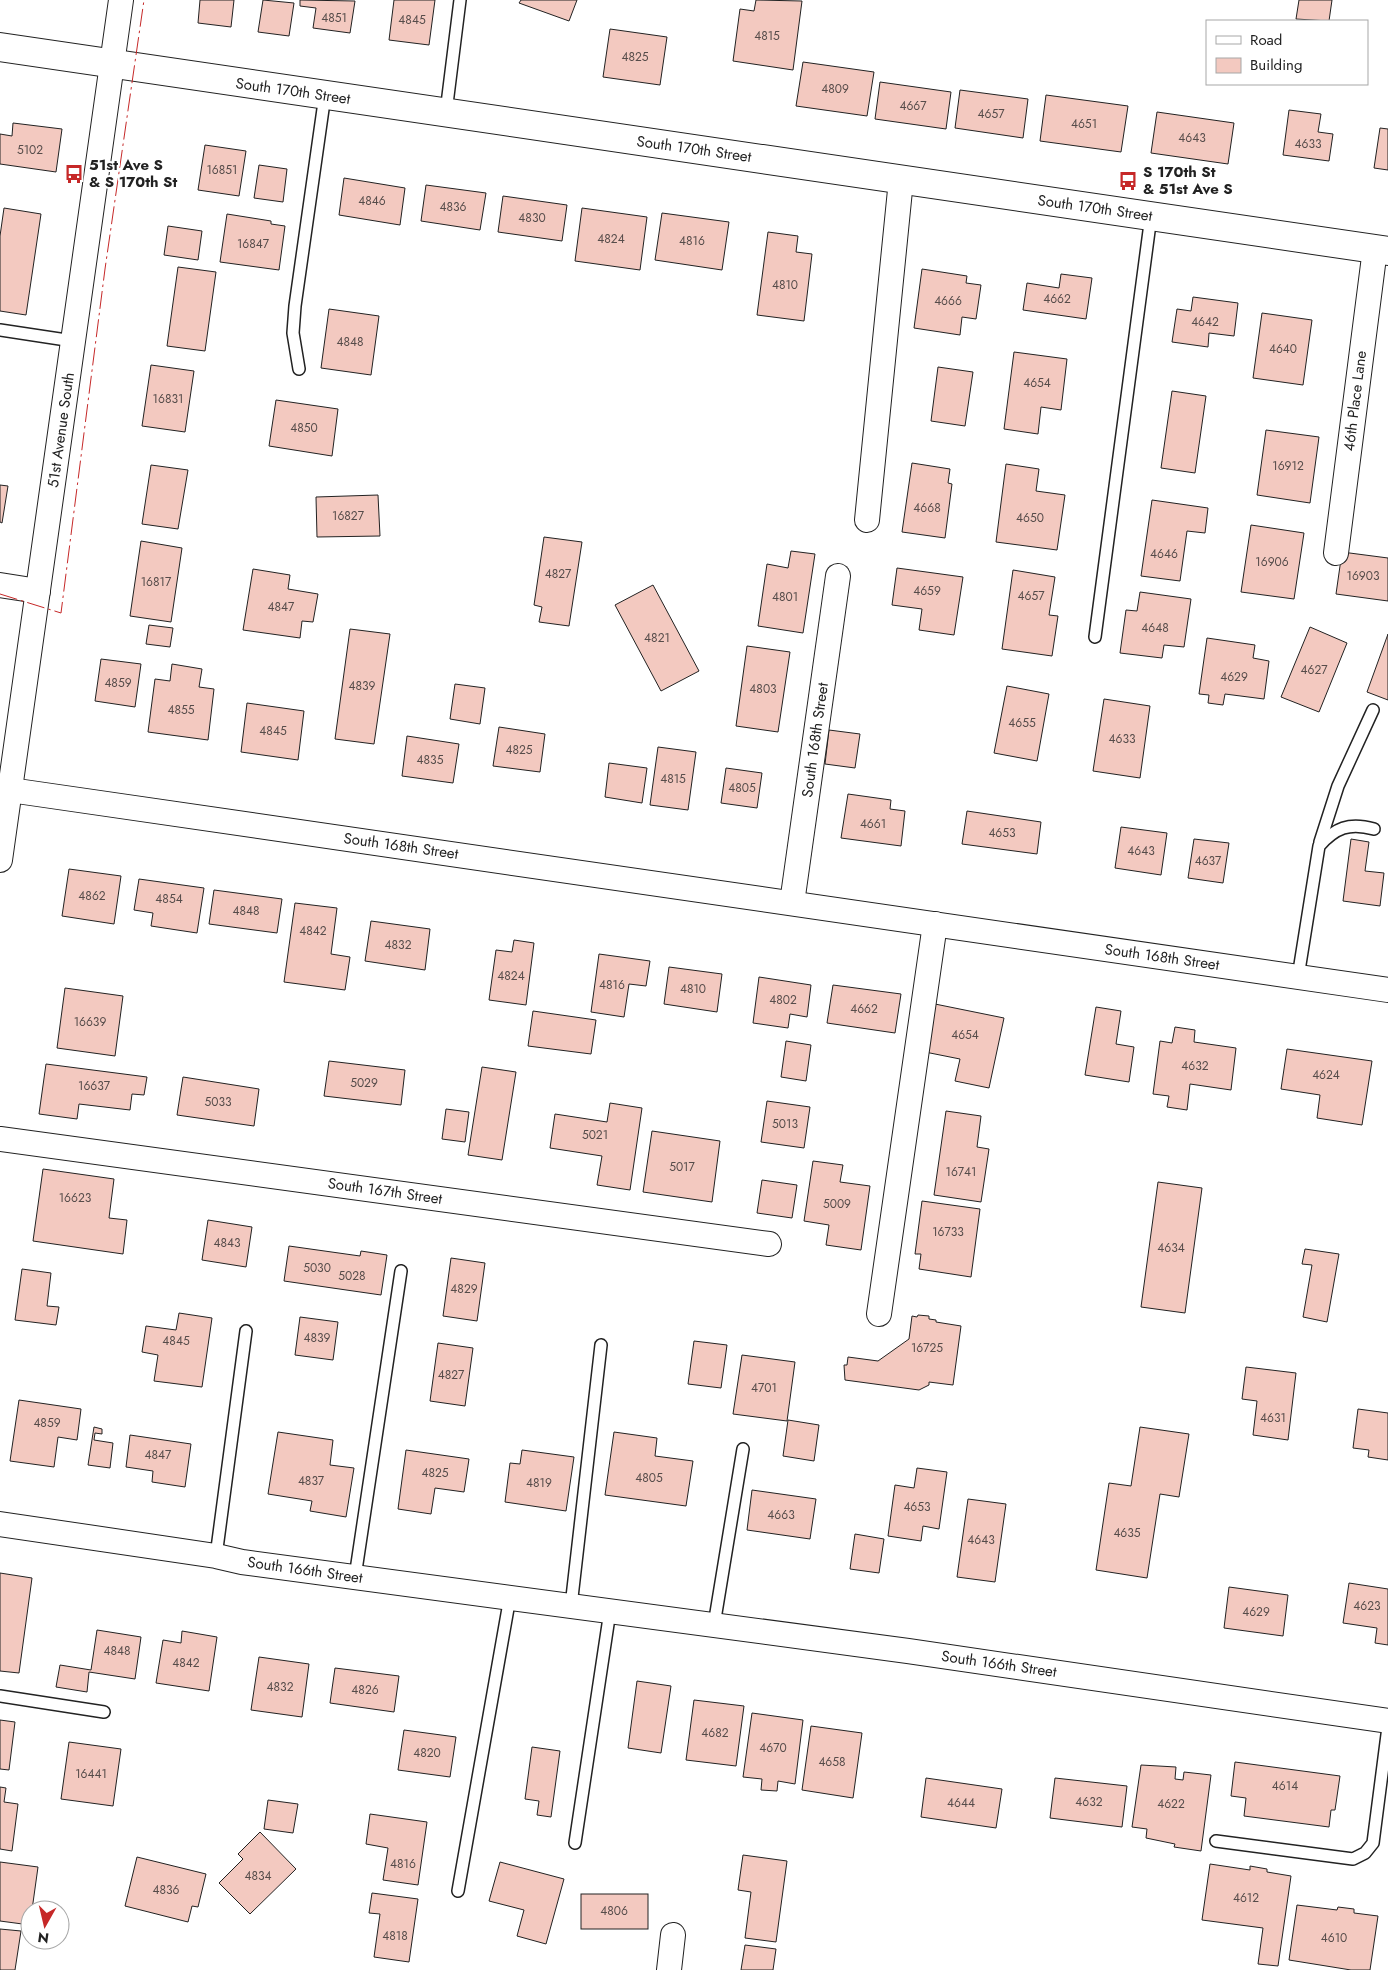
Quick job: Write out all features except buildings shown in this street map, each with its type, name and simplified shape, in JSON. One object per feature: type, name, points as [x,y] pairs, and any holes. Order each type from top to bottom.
[{"type":"street","name":"51st Avenue South","points":[[1,844],[121,0]]},
{"type":"street","name":"South 170th Street","points":[[0,47],[1381,250]]},
{"type":"street","points":[[867,520],[901,180]]},
{"type":"street","name":"46th Place Lane","points":[[1336,553],[1381,250]]},
{"type":"street","name":"South 168th Street","points":[[792,903],[838,576]]},
{"type":"street","points":[[0,585],[38,591]]},
{"type":"street","name":"South 168th Street","points":[[10,790],[1388,990]]},
{"type":"street","points":[[879,1314],[935,924]]},
{"type":"street","name":"South 167th Street","points":[[0,1139],[769,1244]]},
{"type":"street","name":"South 166th Street","points":[[0,1524],[216,1556],[242,1562],[714,1625],[1388,1720]]},
{"type":"street","points":[[669,1970],[674,1935]]},
{"type":"lane","points":[[446,113],[460,0]]},
{"type":"lane","points":[[299,369],[293,333],[295,306],[325,95]]},
{"type":"lane","points":[[1094,637],[1151,216]]},
{"type":"lane","points":[[0,330],[74,341]]},
{"type":"lane","points":[[1298,977],[1319,846],[1338,786],[1373,710]]},
{"type":"lane","points":[[1319,846],[1330,833],[1343,827],[1362,826],[1374,829]]},
{"type":"lane","points":[[355,1577],[402,1271]]},
{"type":"lane","points":[[216,1556],[246,1330]]},
{"type":"lane","points":[[571,1606],[601,1345]]},
{"type":"lane","points":[[714,1625],[743,1449]]},
{"type":"lane","points":[[458,1891],[510,1597]]},
{"type":"lane","points":[[575,1842],[610,1611]]},
{"type":"lane","points":[[0,1696],[104,1712]]},
{"type":"lane","points":[[1216,1841],[1353,1859],[1365,1853],[1373,1843],[1388,1727]]},
{"type":"power","points":[[0,594],[61,613],[105,269],[144,0]]},
{"type":"place","name":"51st Ave S & S 170th St","points":[[74,174]]},
{"type":"place","name":"S 170th St & 51st Ave S","points":[[1128,181]]}]
